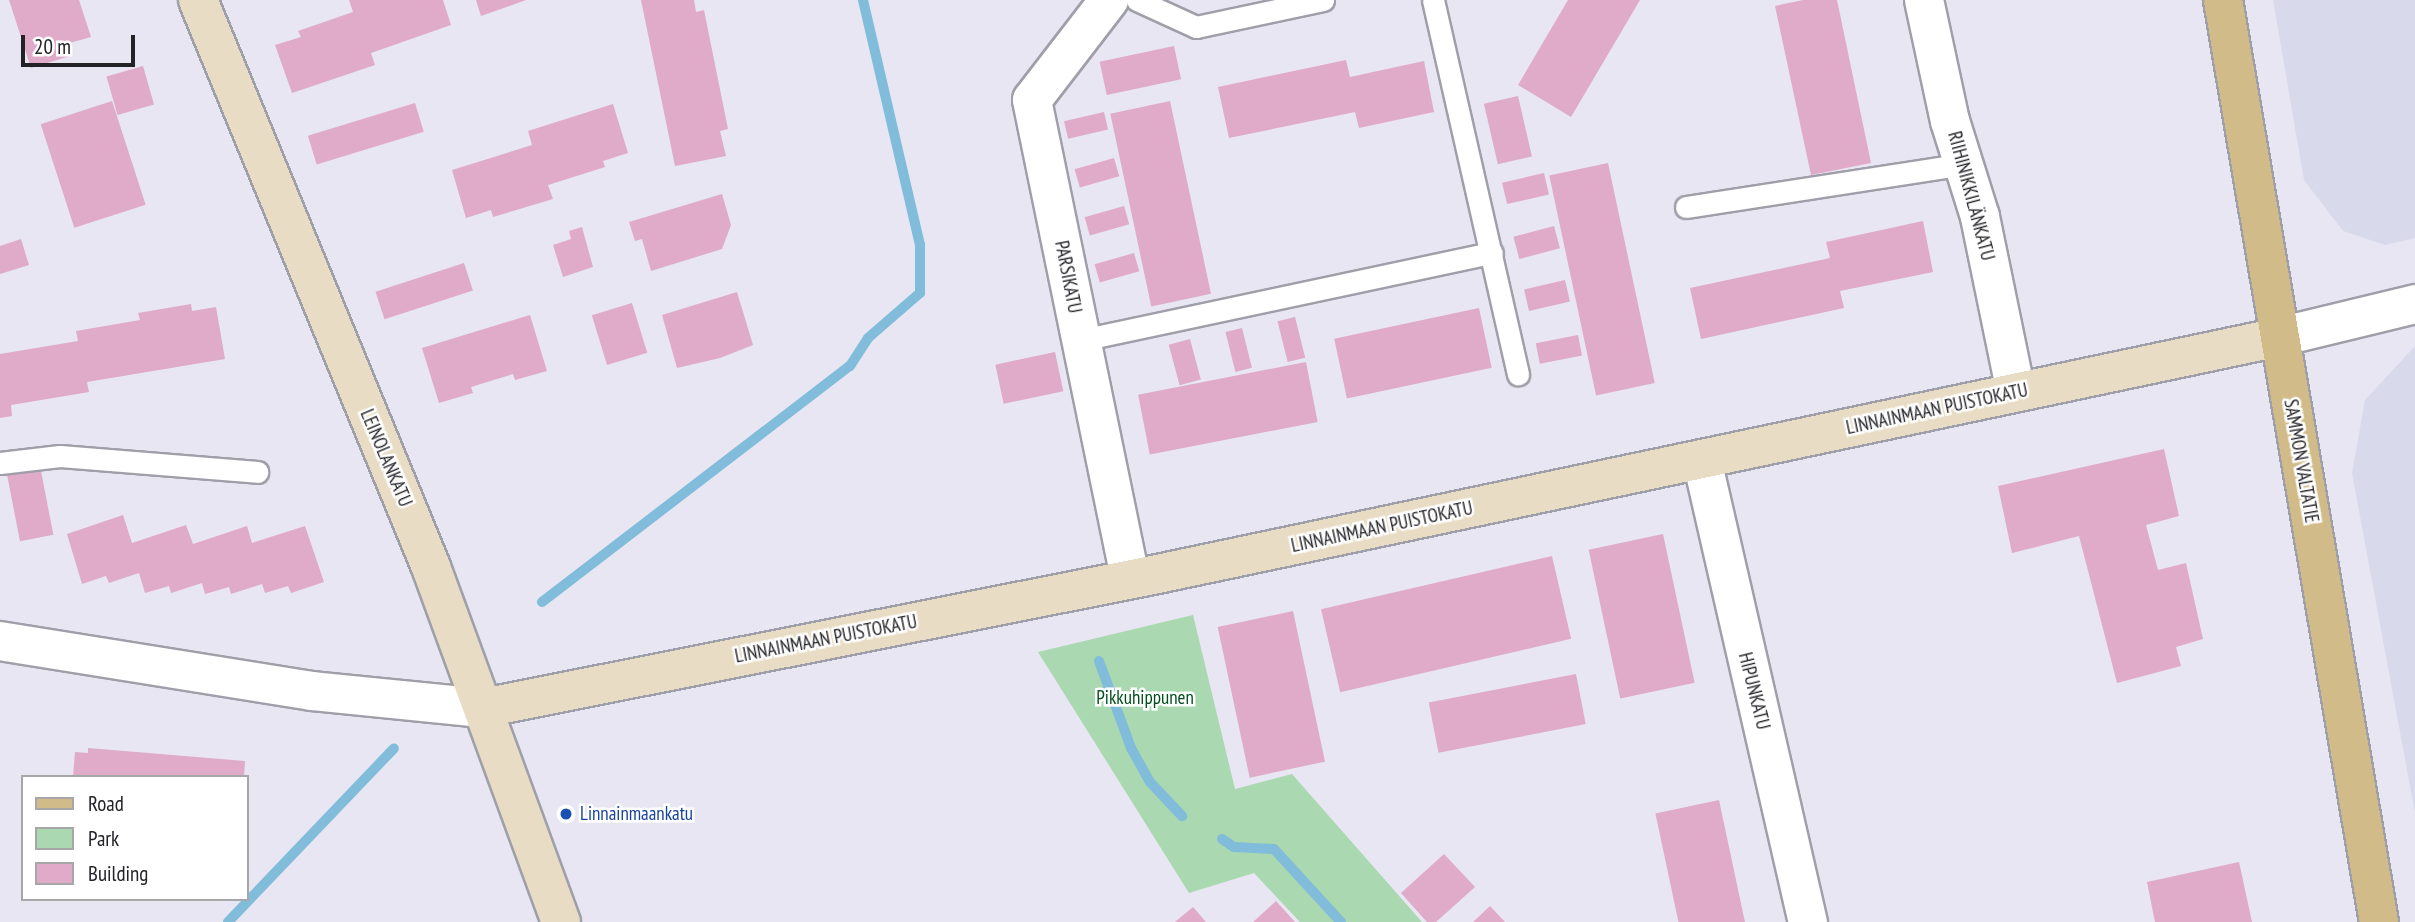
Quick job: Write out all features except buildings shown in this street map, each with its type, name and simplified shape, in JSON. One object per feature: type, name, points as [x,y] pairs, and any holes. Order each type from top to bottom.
[{"type":"main road","name":"SAMMON VALTATIE","points":[[2223,0],[2379,922]]},
{"type":"street","name":"LEINOLANKATU","points":[[198,0],[431,567],[561,922]]},
{"type":"street","name":"PARSIKATU","points":[[1110,0],[1032,100],[1130,578]]},
{"type":"street","name":"RIIHINIKKILÄNKATU","points":[[1924,0],[1950,121],[1965,164],[2016,392]]},
{"type":"street","points":[[2279,337],[2415,304]]},
{"type":"street","name":"LINNAINMAAN PUISTOKATU","points":[[483,708],[1702,460],[2279,337]]},
{"type":"street","name":"HIPUNKATU","points":[[1702,460],[1707,495],[1808,922]]},
{"type":"street","points":[[0,641],[312,691],[483,708]]},
{"type":"lane","points":[[1137,0],[1196,27],[1323,0]]},
{"type":"lane","points":[[1433,0],[1518,374]]},
{"type":"lane","points":[[1686,207],[1965,164]]},
{"type":"lane","points":[[1081,340],[1492,253]]},
{"type":"lane","points":[[0,463],[60,456],[257,472]]},
{"type":"shaded area","points":[[2273,0],[2415,0],[2415,238],[2385,245],[2343,231],[2304,180]]},
{"type":"shaded area","points":[[2415,346],[2415,813],[2352,473],[2365,400]]},
{"type":"green space","name":"Pikkuhippunen","points":[[1193,615],[1235,789],[1292,774],[1422,922],[1300,922],[1254,873],[1189,893],[1038,652]]},
{"type":"waterway","points":[[542,602],[850,366],[868,338],[920,293],[920,245],[863,0]]},
{"type":"waterway","points":[[1099,661],[1131,748],[1150,782],[1182,816]]},
{"type":"waterway","points":[[228,922],[394,748]]},
{"type":"waterway","points":[[1222,839],[1234,847],[1274,849],[1341,922]]},
{"type":"place","name":"Linnainmaankatu","points":[[566,814]]}]
